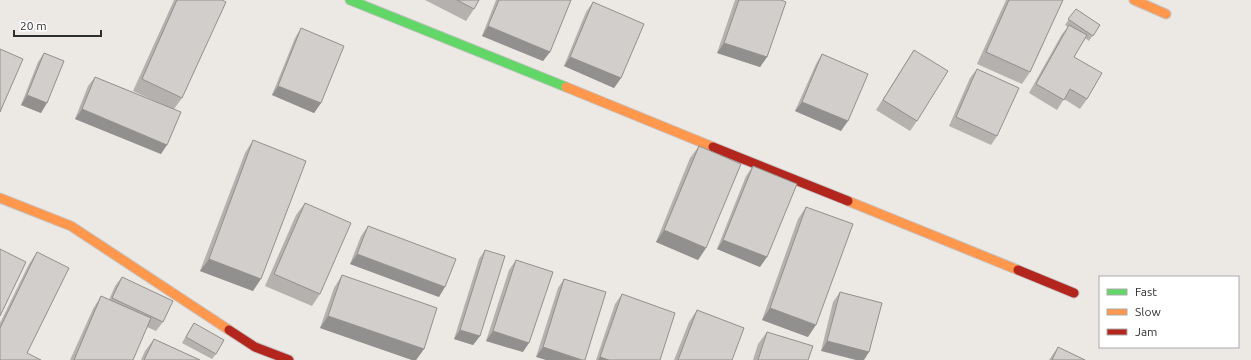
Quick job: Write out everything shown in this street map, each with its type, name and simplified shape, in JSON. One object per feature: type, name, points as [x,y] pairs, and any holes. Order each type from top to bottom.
[{"type":"street","points":[[350,0],[1074,293]]},
{"type":"street","points":[[1134,0],[1166,14]]},
{"type":"street","points":[[0,198],[71,226],[256,347],[289,360]]},
{"type":"building","points":[[177,0],[222,0],[226,2],[182,98],[142,79]]},
{"type":"building","points":[[457,0],[479,0],[474,9]]},
{"type":"building","points":[[499,0],[571,0],[550,52],[488,26]]},
{"type":"building","points":[[739,0],[781,0],[786,2],[767,57],[724,43]]},
{"type":"building","points":[[1009,0],[1063,0],[1030,72],[986,52]]},
{"type":"building","points":[[593,2],[644,24],[621,78],[570,57]]},
{"type":"building","points":[[1076,9],[1100,25],[1093,36],[1068,19]]},
{"type":"building","points":[[1069,25],[1087,35],[1074,57],[1102,73],[1087,99],[1070,89],[1064,100],[1036,84]]},
{"type":"building","points":[[301,28],[344,46],[321,103],[278,86]]},
{"type":"building","points":[[0,49],[23,59],[0,112]]},
{"type":"building","points":[[914,50],[948,71],[917,121],[883,100]]},
{"type":"building","points":[[44,53],[64,61],[47,103],[27,95]]},
{"type":"building","points":[[822,54],[868,74],[848,121],[802,102]]},
{"type":"building","points":[[977,69],[1019,88],[997,136],[956,117]]},
{"type":"building","points":[[95,77],[181,112],[167,145],[82,109]]},
{"type":"building","points":[[253,140],[306,161],[261,279],[209,259]]},
{"type":"building","points":[[699,146],[741,164],[706,248],[664,230]]},
{"type":"building","points":[[753,166],[797,184],[767,257],[723,240]]},
{"type":"building","points":[[305,203],[351,223],[320,294],[274,274]]},
{"type":"building","points":[[806,207],[853,224],[816,325],[770,308]]},
{"type":"building","points":[[368,226],[456,259],[445,287],[357,254]]},
{"type":"building","points":[[0,249],[26,262],[0,316]]},
{"type":"building","points":[[485,250],[505,256],[480,336],[460,330]]},
{"type":"building","points":[[37,252],[69,268],[27,353],[41,360],[0,360],[0,328]]},
{"type":"building","points":[[516,260],[553,272],[529,343],[493,331]]},
{"type":"building","points":[[342,275],[437,308],[424,349],[328,316]]},
{"type":"building","points":[[122,277],[173,301],[163,322],[112,298]]},
{"type":"building","points":[[564,279],[606,292],[585,360],[543,347]]},
{"type":"building","points":[[840,292],[882,303],[869,352],[827,341]]},
{"type":"building","points":[[622,294],[675,313],[660,360],[609,360],[600,357]]},
{"type":"building","points":[[101,296],[151,318],[133,360],[74,360]]},
{"type":"building","points":[[697,310],[744,328],[732,360],[678,360]]},
{"type":"building","points":[[194,323],[224,340],[216,354],[186,337]]},
{"type":"building","points":[[767,332],[813,346],[808,360],[758,360]]},
{"type":"building","points":[[154,339],[200,360],[144,360]]},
{"type":"building","points":[[1058,347],[1085,360],[1052,360]]},
{"type":"traffic: fast","points":[[350,0],[566,87]]},
{"type":"traffic: slow","points":[[1134,0],[1166,14]]},
{"type":"traffic: slow","points":[[566,87],[713,147]]},
{"type":"traffic: slow","points":[[0,198],[71,226],[229,330]]},
{"type":"traffic: slow","points":[[848,201],[1018,270]]},
{"type":"traffic: jam","points":[[713,147],[848,201]]},
{"type":"traffic: jam","points":[[1018,270],[1074,293]]},
{"type":"traffic: jam","points":[[229,330],[255,347],[289,360]]}]
